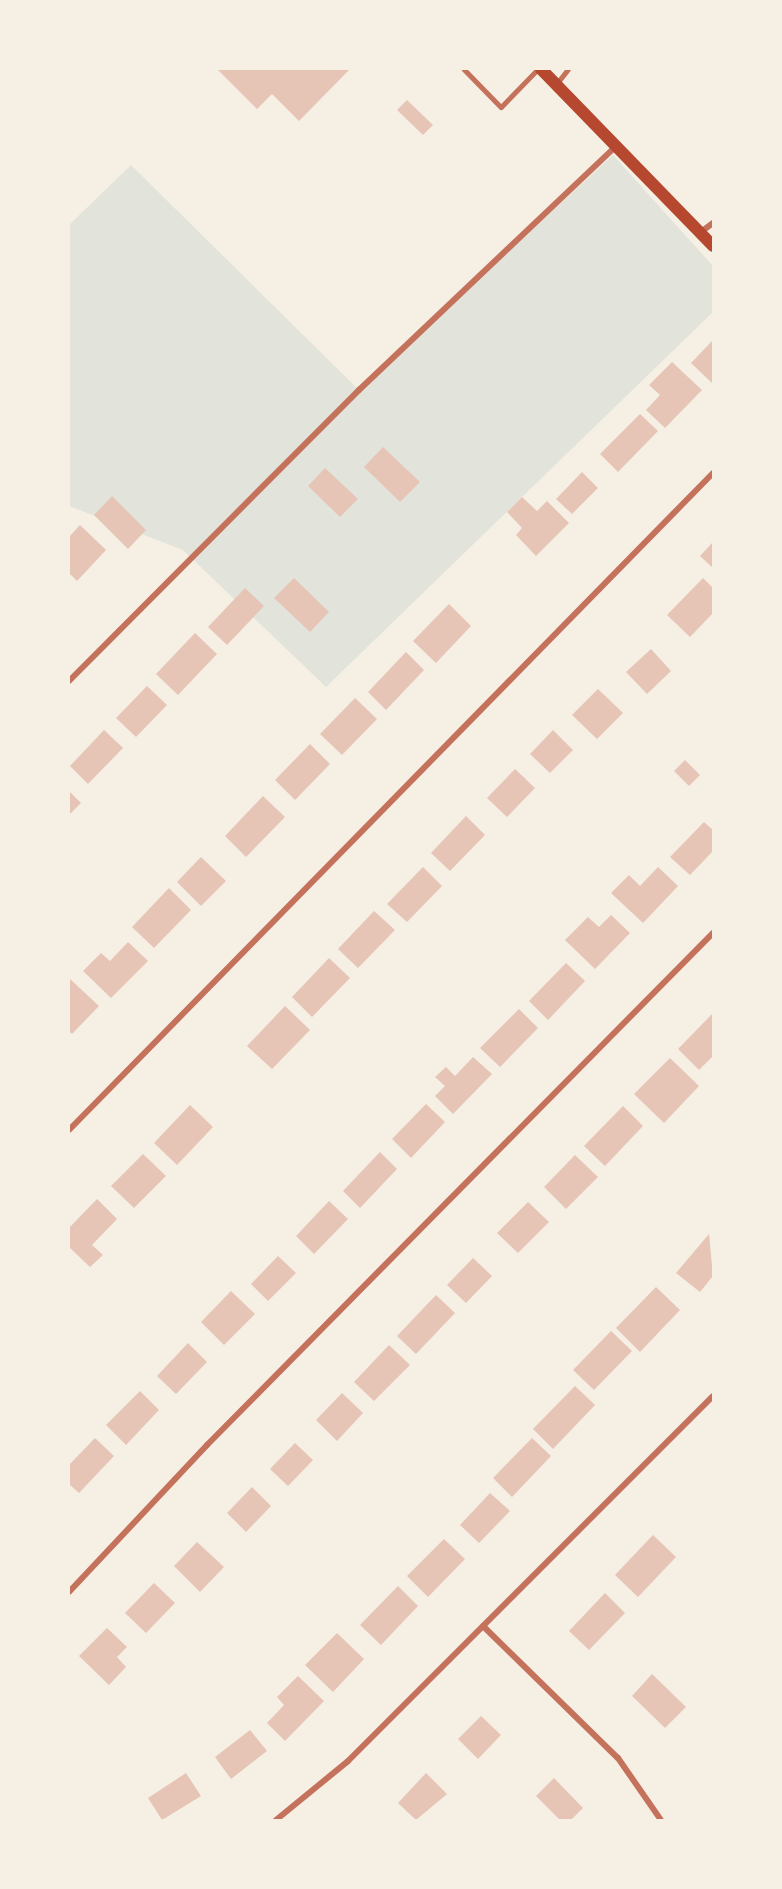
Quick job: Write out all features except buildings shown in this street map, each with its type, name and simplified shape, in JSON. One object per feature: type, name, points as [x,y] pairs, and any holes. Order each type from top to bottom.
[{"type":"main road","points":[[539,69],[713,246]]},
{"type":"street","points":[[69,681],[359,390],[616,146]]},
{"type":"street","points":[[701,232],[713,223]]},
{"type":"street","points":[[69,1130],[713,473]]},
{"type":"street","points":[[69,1592],[207,1445],[713,933]]},
{"type":"street","points":[[276,1820],[348,1761],[713,1396]]},
{"type":"street","points":[[483,1626],[618,1758],[662,1820]]},
{"type":"lane","points":[[464,69],[501,107],[539,69]]},
{"type":"lane","points":[[556,84],[568,69]]},
{"type":"shaded area","points":[[613,155],[713,266],[713,312],[326,687],[183,550],[69,506],[69,225],[131,165],[359,390]]}]
